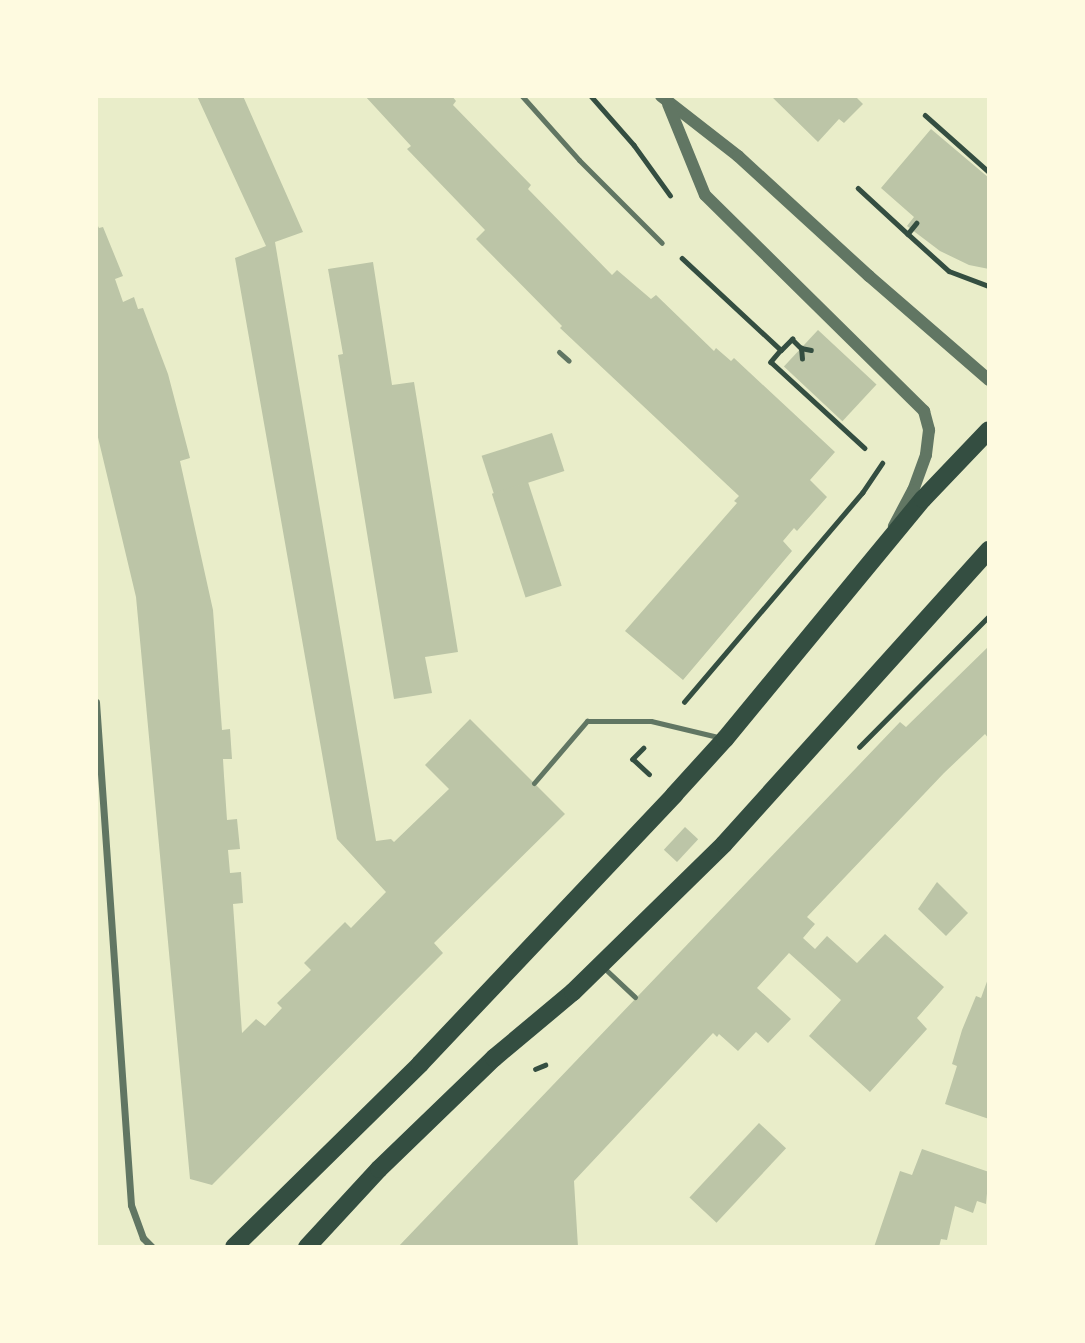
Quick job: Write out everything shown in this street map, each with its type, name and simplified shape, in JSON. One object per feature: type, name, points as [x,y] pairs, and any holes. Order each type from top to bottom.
[{"type":"main road","points":[[234,1247],[420,1064],[674,795],[725,738],[923,499],[989,430]]},
{"type":"main road","points":[[307,1247],[379,1169],[494,1058],[601,965],[778,787],[989,550]]},
{"type":"street","points":[[664,100],[738,156],[989,380]]},
{"type":"street","points":[[664,100],[705,195],[923,411],[929,430],[926,456],[913,490],[880,552]]},
{"type":"street","points":[[96,702],[131,1205],[143,1237],[152,1247]]},
{"type":"lane","points":[[522,96],[579,160],[662,243]]},
{"type":"lane","points":[[559,352],[569,361]]},
{"type":"lane","points":[[534,783],[587,721],[665,724],[725,738]]},
{"type":"lane","points":[[601,965],[635,997]]},
{"type":"path","points":[[591,96],[634,145]]},
{"type":"path","points":[[925,115],[989,172]]},
{"type":"path","points":[[858,188],[949,271],[989,286]]},
{"type":"path","points":[[908,234],[917,223]]},
{"type":"path","points":[[662,243],[781,350]]},
{"type":"path","points":[[811,349],[801,348],[792,339],[771,362],[865,448]]},
{"type":"path","points":[[801,348],[802,359]]},
{"type":"path","points":[[674,795],[633,760],[862,493],[882,463]]},
{"type":"building","points":[[197,96],[243,96],[303,232],[275,242],[376,841],[391,839],[394,842],[449,789],[425,765],[470,719],[565,814],[434,943],[443,953],[212,1185],[190,1179],[136,597],[96,429],[96,222],[99,228],[103,227],[123,276],[115,279],[123,302],[134,297],[138,309],[143,308],[168,374],[190,458],[180,461],[213,610],[222,730],[230,729],[232,759],[223,759],[227,820],[237,819],[240,849],[228,850],[230,873],[241,872],[243,903],[233,904],[242,1033],[256,1019],[265,1026],[282,1008],[277,1003],[311,970],[304,963],[345,922],[351,928],[386,892],[337,839],[235,258],[266,246]]},
{"type":"building","points":[[365,96],[452,96],[456,101],[453,105],[531,185],[528,189],[612,275],[617,270],[651,299],[656,295],[714,351],[716,348],[731,361],[734,358],[835,452],[810,480],[827,497],[797,531],[794,528],[783,541],[792,551],[683,680],[625,631],[737,503],[734,501],[739,496],[560,328],[562,326],[476,239],[485,230],[407,149],[411,146]]},
{"type":"building","points":[[771,96],[859,96],[857,98],[863,104],[844,123],[839,119],[818,142]]},
{"type":"building","points":[[931,129],[989,178],[989,269],[969,265],[940,251],[907,226],[914,217],[881,188]]},
{"type":"building","points":[[373,262],[392,385],[414,382],[458,652],[425,657],[432,693],[394,699],[338,355],[343,354],[328,269]]},
{"type":"building","points":[[818,330],[877,385],[842,421],[784,367]]},
{"type":"building","points":[[552,433],[564,471],[494,494],[482,456]]},
{"type":"building","points":[[528,482],[562,586],[526,597],[492,494]]},
{"type":"building","points":[[989,646],[989,739],[985,734],[944,773],[807,917],[815,924],[803,938],[815,949],[827,936],[857,963],[885,934],[944,987],[917,1018],[927,1029],[870,1092],[809,1036],[841,1000],[789,953],[757,988],[791,1019],[768,1043],[756,1032],[738,1051],[719,1034],[717,1037],[713,1033],[574,1181],[578,1247],[398,1247],[900,722],[906,727]]},
{"type":"building","points":[[685,827],[698,839],[677,862],[664,850]]},
{"type":"building","points":[[937,882],[968,913],[946,936],[918,909]]},
{"type":"building","points":[[989,976],[989,1119],[945,1104],[957,1066],[952,1064],[962,1030],[976,996],[981,998]]},
{"type":"building","points":[[759,1123],[786,1148],[716,1223],[689,1198]]},
{"type":"building","points":[[922,1149],[989,1172],[986,1204],[977,1201],[973,1213],[955,1206],[947,1240],[941,1239],[939,1247],[874,1247],[900,1171],[912,1175]]}]
